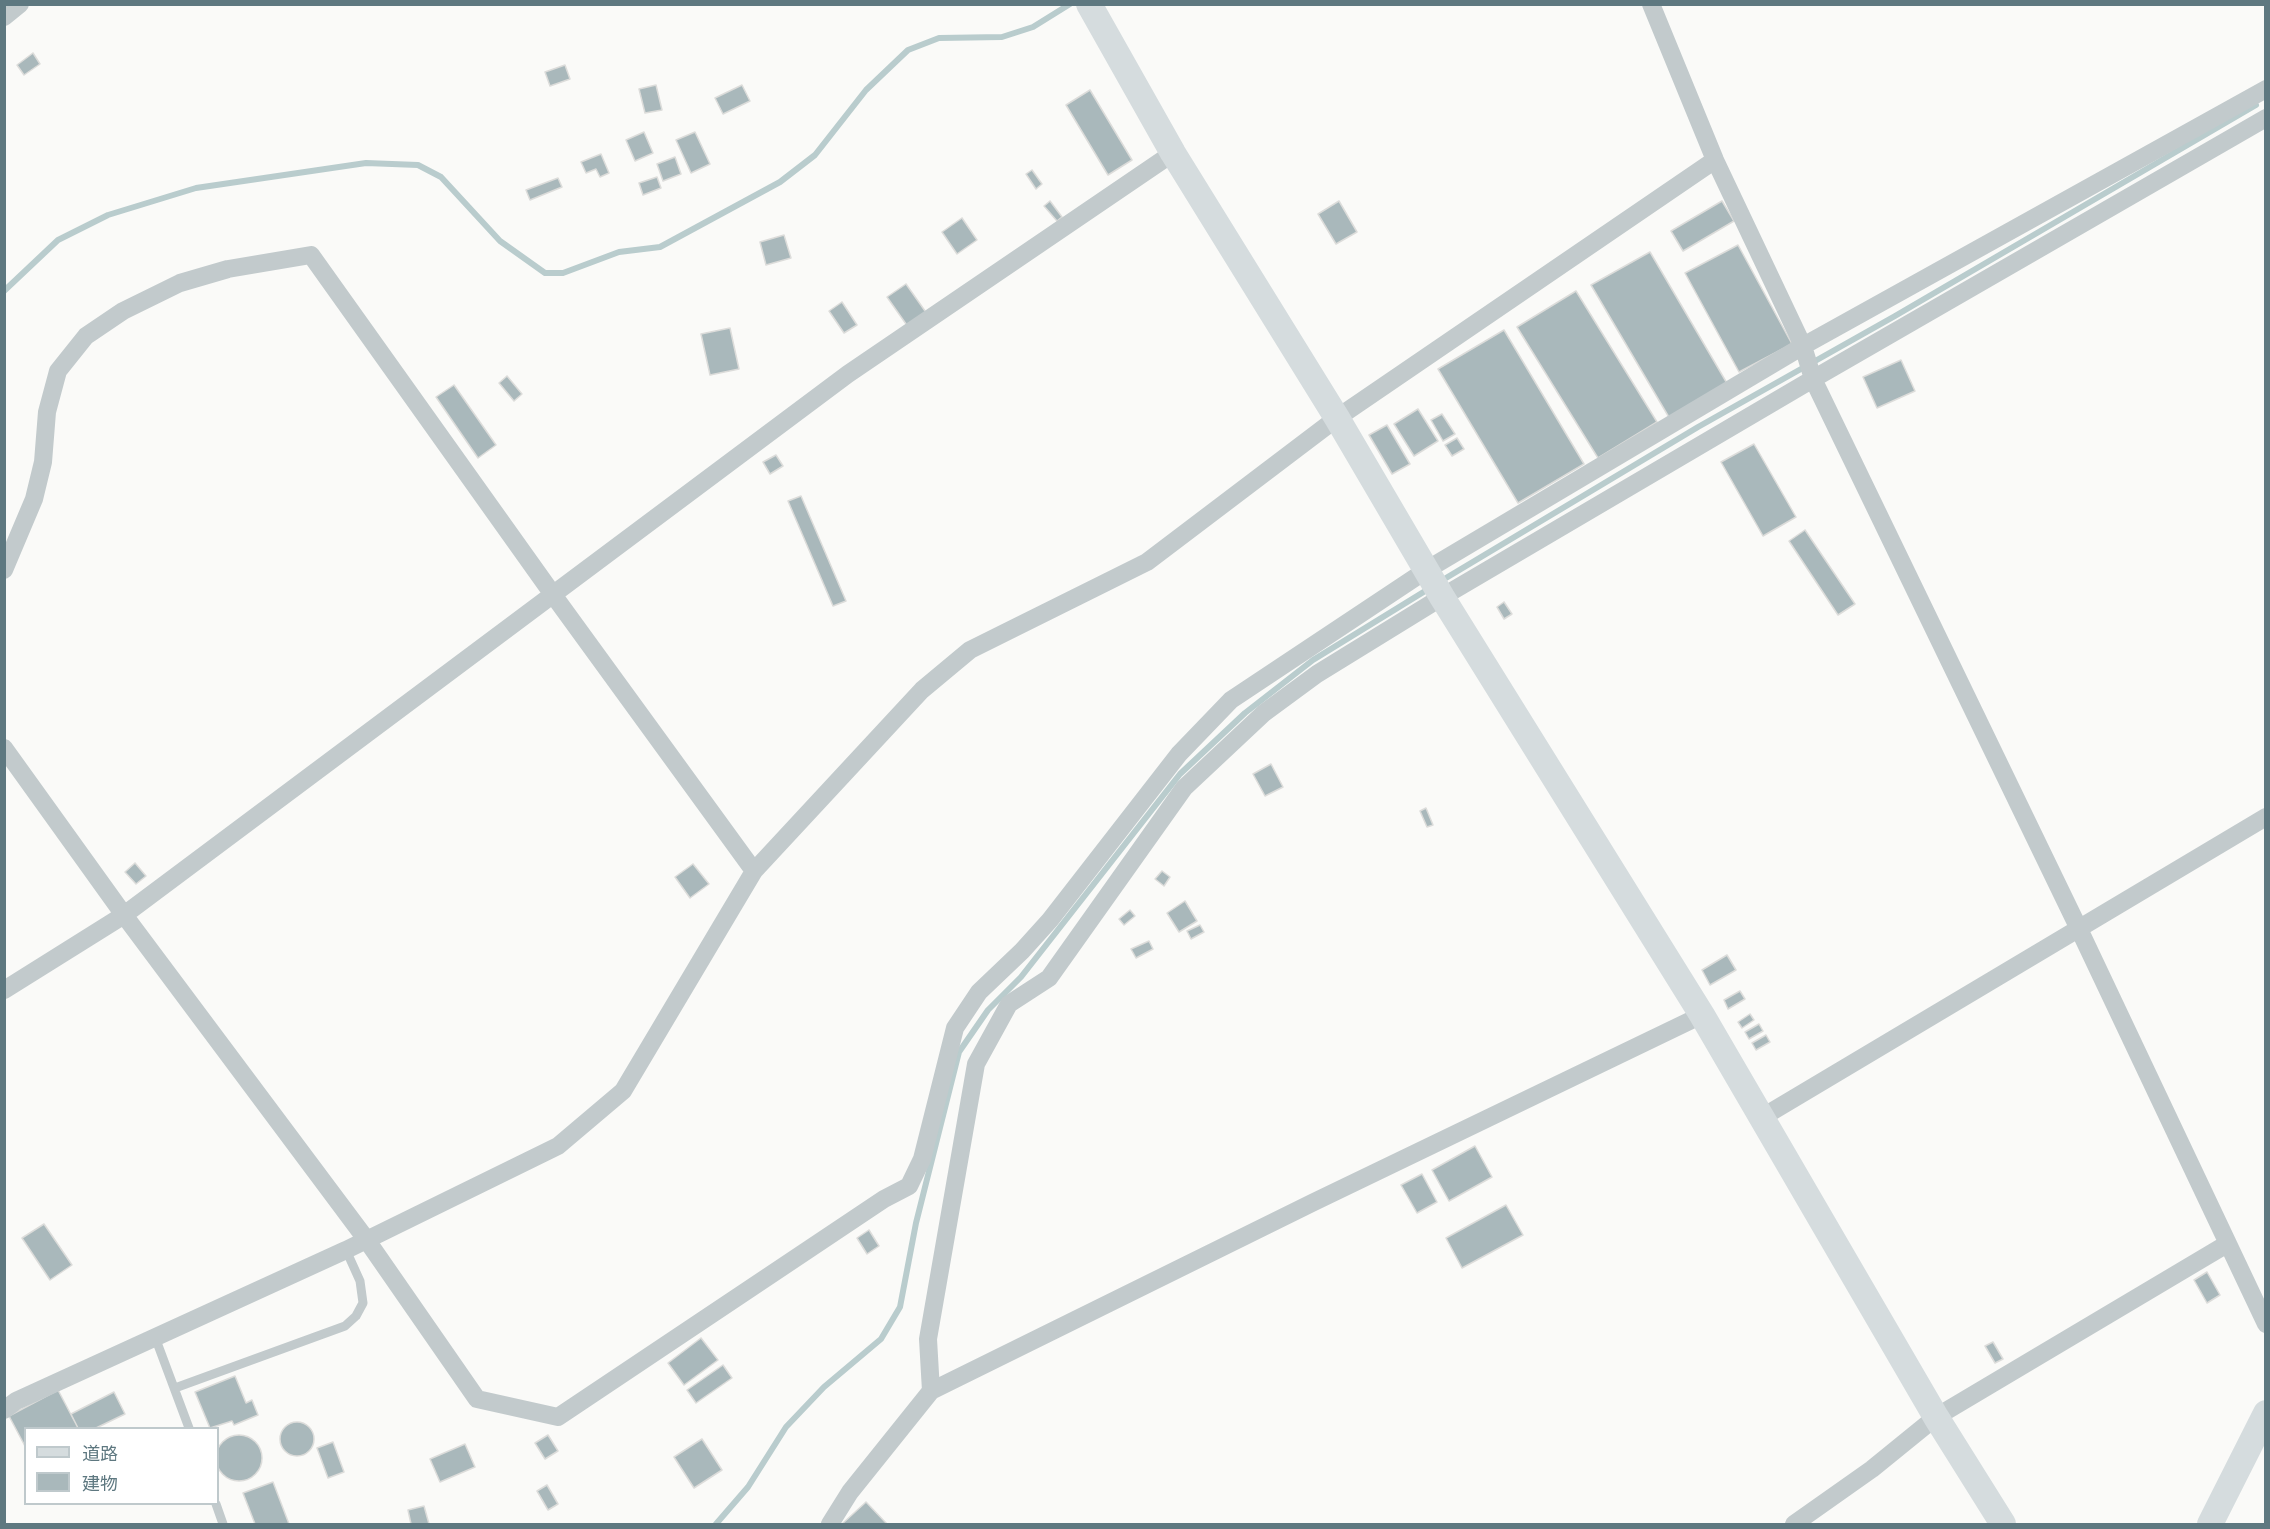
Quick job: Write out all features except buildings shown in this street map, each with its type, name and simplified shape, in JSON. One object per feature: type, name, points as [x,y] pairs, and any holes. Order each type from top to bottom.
[{"type":"street","points":[[4,17],[20,4]]},
{"type":"street","points":[[1089,4],[1173,153],[1428,569],[1442,597],[1702,1015],[1936,1417],[2003,1524]]},
{"type":"street","points":[[1651,4],[1715,160],[1803,346],[1813,379],[2079,929],[2265,1324]]},
{"type":"street","points":[[4,748],[124,915],[366,1239],[477,1399],[558,1417],[884,1199],[909,1186],[922,1160],[955,1028],[979,993],[1050,920],[1179,754],[1231,700],[1428,569],[1803,346],[2265,89]]},
{"type":"street","points":[[931,1391],[928,1339],[976,1064],[1009,1004],[1049,978],[1184,788],[1264,713],[1317,674],[1442,597],[1813,379],[2265,118]]},
{"type":"street","points":[[4,990],[124,915],[554,596],[848,374],[1173,153]]},
{"type":"street","points":[[4,1410],[16,1401],[346,1250],[558,1146],[623,1091],[754,871],[922,690],[970,650],[1147,562],[1336,418],[1715,160]]},
{"type":"street","points":[[4,570],[34,499],[42,462],[47,412],[58,371],[86,336],[123,311],[180,282],[228,268],[311,255],[554,596],[754,871]]},
{"type":"street","points":[[1761,1118],[2265,817]]},
{"type":"street","points":[[830,1524],[850,1492],[931,1391],[1303,1207],[1702,1015]]},
{"type":"street","points":[[1794,1524],[1872,1469],[1936,1417],[2227,1244]]},
{"type":"street","points":[[2210,1524],[2265,1413]]},
{"type":"lane","points":[[175,1388],[345,1326],[356,1316],[363,1304],[360,1281],[346,1250]]},
{"type":"lane","points":[[155,1337],[189,1427]]},
{"type":"lane","points":[[217,1505],[223,1524]]},
{"type":"waterway","points":[[4,291],[58,240],[108,215],[196,188],[366,163],[418,165],[441,177],[500,241],[545,273],[563,273],[619,252],[660,247],[780,182],[815,155],[866,90],[908,50],[939,38],[1002,37],[1033,27],[1070,4]]},
{"type":"waterway","points":[[1441,581],[1698,427],[1895,316],[2256,105]]},
{"type":"waterway","points":[[716,1524],[748,1487],[786,1427],[824,1387],[881,1339],[900,1307],[916,1223],[959,1052],[988,1010],[1021,977],[1180,774],[1245,713],[1313,660],[1430,588]]}]
